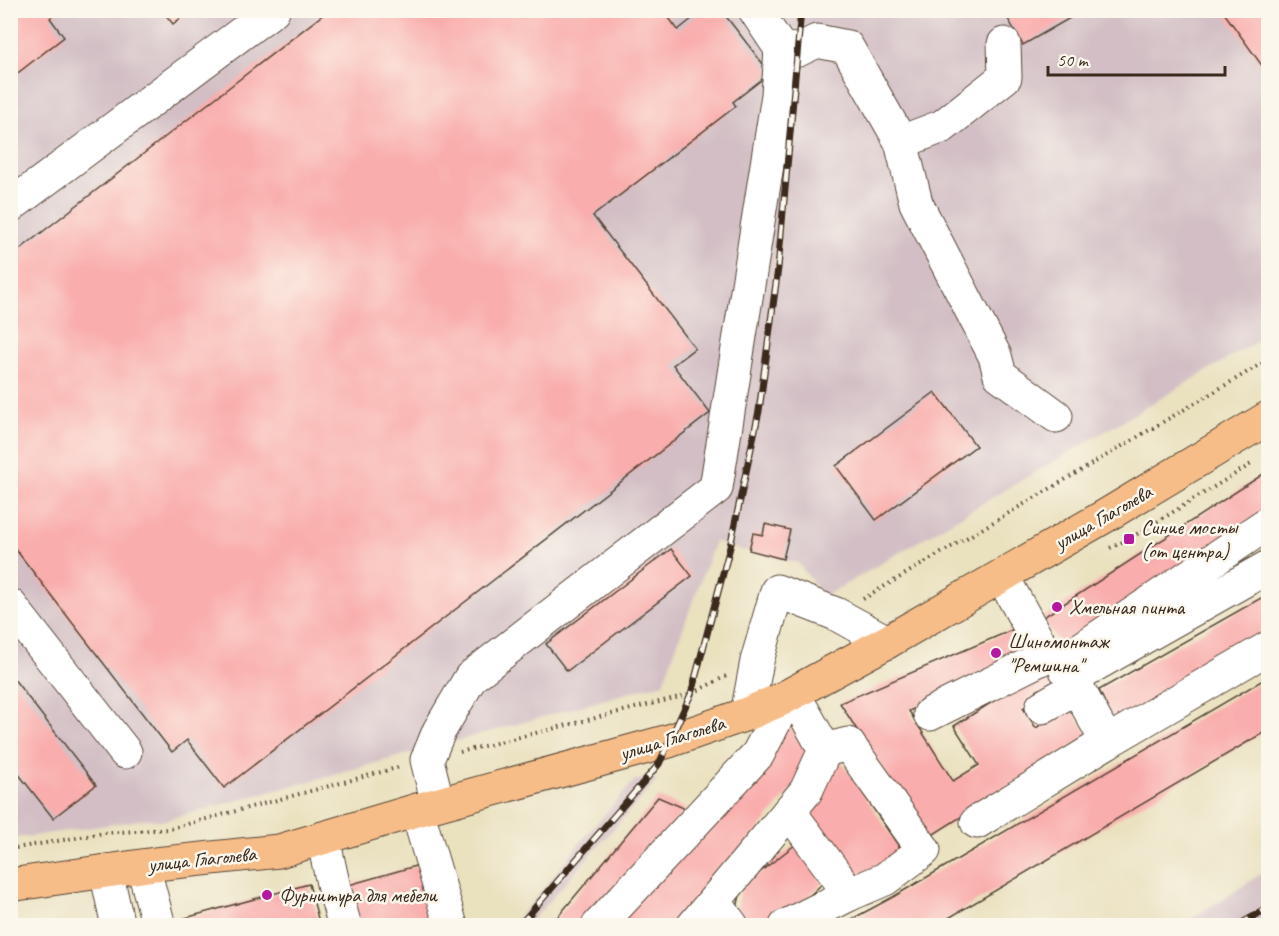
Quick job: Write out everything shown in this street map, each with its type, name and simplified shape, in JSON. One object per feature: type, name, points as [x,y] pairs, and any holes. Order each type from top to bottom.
[{"type":"main road","name":"улица Глаголева","points":[[10,885],[143,866],[279,851],[427,807],[669,741],[747,714],[782,699],[887,642],[1269,418]]},
{"type":"lane","points":[[10,206],[273,10]]},
{"type":"lane","points":[[451,926],[427,807],[427,760],[439,731],[471,677],[716,488],[778,95],[781,49],[755,10]]},
{"type":"lane","points":[[781,49],[798,50],[817,41],[847,47],[901,142],[916,202],[995,356],[1000,375],[1056,416]]},
{"type":"lane","points":[[901,142],[943,126],[1005,77],[1004,44]]},
{"type":"lane","points":[[1042,707],[1064,671],[1269,523]]},
{"type":"lane","points":[[930,714],[1064,671],[1269,567]]},
{"type":"lane","points":[[1002,576],[1107,742]]},
{"type":"lane","points":[[747,714],[757,661],[777,591],[836,614],[887,642]]},
{"type":"lane","points":[[10,605],[125,752]]},
{"type":"lane","points":[[977,822],[1107,742],[1269,648]]},
{"type":"lane","points":[[598,926],[758,754],[776,719],[782,699],[802,709],[825,750]]},
{"type":"lane","points":[[786,926],[885,879],[924,850],[848,744],[825,750]]},
{"type":"lane","points":[[713,917],[789,811],[806,791],[825,750]]},
{"type":"lane","points":[[789,811],[850,894]]},
{"type":"lane","points":[[323,838],[345,926]]},
{"type":"lane","points":[[143,866],[159,926]]},
{"type":"lane","points":[[106,871],[118,926]]},
{"type":"path","points":[[836,614],[1269,360]]},
{"type":"path","points":[[10,849],[104,833],[169,829],[427,760],[691,694],[757,661]]},
{"type":"shaded area","points":[[10,11],[1268,11],[1268,335],[824,597],[798,563],[730,547],[715,541],[663,683],[162,821],[148,819],[11,839]],"holes":[[[792,102],[778,268],[763,377]]]},
{"type":"shaded area","points":[[658,779],[528,925],[510,925],[531,904],[589,832],[635,780]]},
{"type":"shaded area","points":[[1268,869],[1268,925],[1180,925],[1228,896]]},
{"type":"building","points":[[10,10],[59,10],[50,18],[64,37],[10,79]]},
{"type":"building","points":[[162,10],[191,10],[173,24]]},
{"type":"building","points":[[329,10],[663,10],[678,30],[703,10],[721,10],[770,73],[733,102],[736,106],[593,216],[695,348],[673,365],[710,413],[224,788],[187,740],[172,752],[10,542],[10,257]]},
{"type":"building","points":[[1003,10],[1084,10],[1023,45]]},
{"type":"building","points":[[1222,10],[1268,10],[1268,74]]},
{"type":"building","points":[[935,392],[976,446],[876,520],[836,466]]},
{"type":"building","points":[[1268,471],[1268,510],[1062,647],[1042,618]]},
{"type":"building","points":[[765,524],[790,530],[783,559],[749,550],[753,533],[763,535]]},
{"type":"building","points":[[671,549],[692,576],[567,671],[546,644]]},
{"type":"building","points":[[1268,594],[1268,643],[1119,733],[1099,690]]},
{"type":"building","points":[[1012,630],[1024,657],[909,711],[953,781],[979,765],[954,726],[1046,668],[1058,686],[1023,708],[1036,728],[1070,706],[1089,736],[926,839],[840,703]]},
{"type":"building","points":[[10,674],[96,785],[53,818],[10,763]]},
{"type":"building","points":[[1268,677],[1268,730],[935,926],[839,926],[893,897]]},
{"type":"building","points":[[789,726],[804,729],[812,753],[802,776],[681,926],[615,926]]},
{"type":"building","points":[[837,755],[904,854],[855,884],[808,814]]},
{"type":"building","points":[[658,797],[686,809],[585,926],[550,926]]},
{"type":"building","points":[[796,844],[823,883],[786,918],[752,925],[736,913],[742,886]]},
{"type":"building","points":[[419,865],[437,926],[356,926],[345,886]]},
{"type":"building","points":[[309,884],[320,926],[175,926],[174,921]]},
{"type":"railway","points":[[519,926],[659,764],[691,694],[730,547],[759,411],[778,268],[801,10]]},
{"type":"railway","points":[[1237,926],[1268,908]]},
{"type":"railway","points":[[1265,926],[1268,923]]},
{"type":"place","name":"Синие мосты (от центра)","points":[[1129,539]]},
{"type":"place","name":"Хмельная пинта","points":[[1057,607]]},
{"type":"place","name":"Шиномонтаж \"Ремшина\"","points":[[996,653]]},
{"type":"place","name":"Фурнитура для мебели","points":[[267,895]]}]
